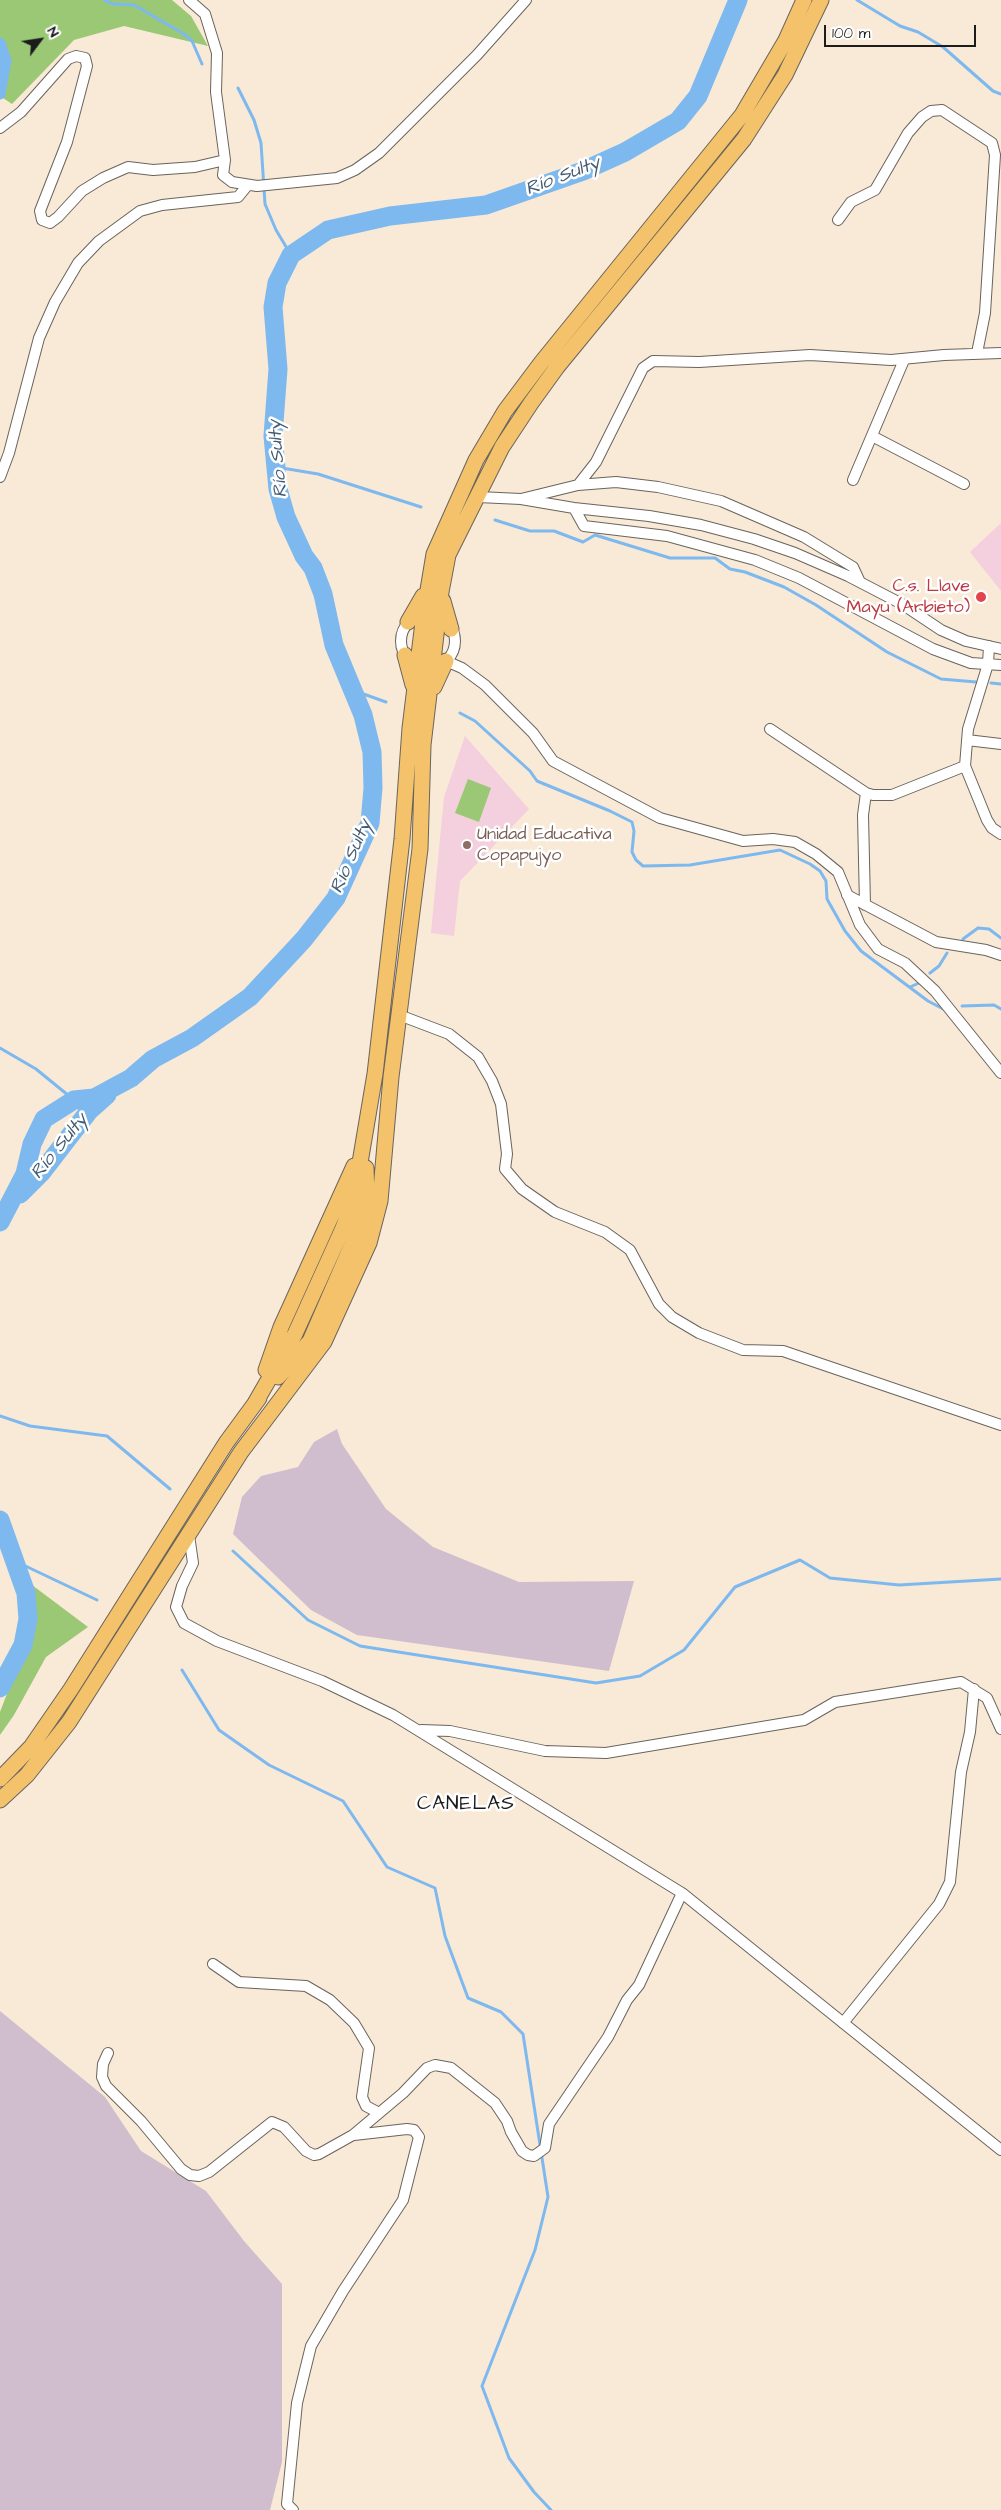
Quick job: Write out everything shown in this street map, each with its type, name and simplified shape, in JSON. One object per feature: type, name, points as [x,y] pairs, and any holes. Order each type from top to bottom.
[{"type":"highway","points":[[0,1800],[28,1775],[69,1722],[241,1452],[324,1342],[369,1243],[380,1201],[399,1015],[420,848],[423,745],[432,665],[431,616],[435,589],[434,554],[476,460],[505,411],[541,363],[742,115],[786,40],[804,0]]},
{"type":"highway","points":[[408,622],[435,589],[448,555],[502,448],[557,367],[744,139],[785,75],[821,0]]},
{"type":"highway","points":[[435,589],[452,629]]},
{"type":"highway","points":[[0,1779],[31,1747],[71,1689],[226,1443],[254,1405],[296,1334],[343,1228],[354,1198],[376,1064],[402,839],[415,692],[404,655]]},
{"type":"highway","points":[[415,692],[432,665]]},
{"type":"street","points":[[189,0],[205,14],[217,53],[216,92],[225,160],[223,176],[232,182],[256,185],[336,178],[355,170],[379,153],[477,55],[526,0]]},
{"type":"street","points":[[0,128],[21,112],[68,60],[76,56],[85,58],[87,66],[67,142],[40,211],[42,220],[50,223],[82,191],[128,166],[153,170],[195,167],[225,160]]},
{"type":"street","points":[[838,220],[851,202],[875,190],[908,133],[922,117],[931,111],[942,110],[992,143],[995,154],[985,313],[977,353]]},
{"type":"street","points":[[0,477],[9,453],[39,338],[56,302],[78,263],[105,236],[140,211],[162,205],[238,197],[256,185]]},
{"type":"street","points":[[578,485],[596,462],[643,368],[653,361],[699,362],[810,355],[904,360],[977,353],[1001,353]]},
{"type":"street","points":[[853,480],[904,360]]},
{"type":"street","points":[[872,436],[964,484]]},
{"type":"street","points":[[521,499],[578,485],[630,483],[721,501],[804,537],[827,550],[853,568],[860,582]]},
{"type":"street","points":[[478,497],[521,499],[574,508],[649,516],[710,527],[795,553],[860,582],[902,604],[940,630],[966,641],[1001,649]]},
{"type":"street","points":[[574,508],[584,526],[667,536],[755,560],[799,578],[932,649],[971,663],[1001,665]]},
{"type":"street","points":[[432,665],[454,646],[452,629],[431,616],[408,622],[401,638],[404,655],[432,665],[462,668],[485,685],[533,733],[553,761],[660,818],[743,841],[772,839],[795,842],[816,854],[838,872],[860,925],[878,949],[905,963],[935,991],[1001,1073]]},
{"type":"street","points":[[989,646],[988,664],[968,729],[965,766],[987,820],[992,828],[1001,834]]},
{"type":"street","points":[[770,729],[866,793],[883,796],[892,795],[965,766]]},
{"type":"street","points":[[967,740],[1001,744]]},
{"type":"street","points":[[865,905],[863,815],[866,793]]},
{"type":"street","points":[[847,895],[936,942],[986,950],[1001,955]]},
{"type":"street","points":[[399,1015],[449,1034],[478,1057],[492,1081],[501,1104],[507,1154],[505,1169],[522,1189],[555,1212],[606,1232],[630,1250],[659,1304],[672,1317],[699,1333],[744,1350],[783,1351],[1001,1425]]},
{"type":"street","points":[[189,1535],[193,1563],[182,1586],[176,1607],[184,1623],[217,1641],[322,1680],[420,1730],[682,1893],[1001,2150]]},
{"type":"street","points":[[420,1730],[450,1731],[545,1751],[606,1753],[804,1720],[835,1702],[961,1682],[987,1698],[1001,1729]]},
{"type":"street","points":[[843,2023],[939,1904],[950,1882],[961,1772],[970,1732],[974,1689]]},
{"type":"street","points":[[108,2053],[103,2064],[102,2077],[106,2086],[141,2121],[181,2169],[190,2175],[199,2176],[209,2172],[272,2122],[284,2127],[306,2151],[314,2155],[353,2135],[427,2068],[435,2064],[451,2068],[495,2103],[507,2121],[522,2151],[534,2156],[544,2148],[549,2124],[608,2037],[627,2000],[639,1985],[682,1893]]},
{"type":"street","points":[[213,1964],[239,1982],[306,1986],[330,2000],[354,2023],[369,2048],[362,2097],[366,2106],[379,2113]]},
{"type":"street","points":[[293,2510],[288,2504],[297,2403],[311,2346],[342,2292],[403,2200],[420,2137],[414,2130],[407,2129],[353,2135]]},
{"type":"shaded area","points":[[1001,523],[1001,591],[970,552]]},
{"type":"shaded area","name":"Unidad Educativa Copapujyo","points":[[465,736],[529,809],[460,881],[454,936],[431,933],[444,797]]},
{"type":"shaded area","points":[[337,1429],[342,1444],[386,1509],[433,1547],[519,1582],[634,1581],[609,1671],[357,1635],[311,1610],[233,1534],[242,1497],[261,1476],[298,1467],[314,1442]]},
{"type":"shaded area","points":[[0,2011],[105,2097],[141,2151],[206,2191],[244,2241],[282,2284],[282,2462],[270,2510],[0,2510]]},
{"type":"green space","points":[[0,0],[172,0],[191,16],[208,46],[124,26],[74,40],[12,104],[0,96]]},
{"type":"green space","points":[[468,779],[491,788],[479,822],[455,813]]},
{"type":"green space","points":[[32,1585],[88,1627],[46,1657],[14,1715],[0,1735],[0,1712],[15,1673],[34,1637]]},
{"type":"waterway","points":[[104,0],[113,4],[134,5],[184,34],[192,41],[202,64]]},
{"type":"waterway","name":"Río Sulty","points":[[0,1222],[25,1174],[32,1144],[44,1119],[74,1100],[94,1098],[131,1078],[153,1059],[192,1038],[250,997],[304,939],[336,898],[370,823],[373,788],[372,752],[363,715],[334,645],[323,594],[313,568],[304,556],[286,517],[278,489],[273,436],[278,369],[273,307],[277,283],[291,255],[328,230],[390,216],[486,205],[583,171],[625,152],[678,121],[698,96],[738,0]]},
{"type":"waterway","points":[[857,0],[900,26],[918,32],[943,47],[993,91],[1001,94]]},
{"type":"waterway","points":[[0,43],[6,60],[0,94]]},
{"type":"waterway","points":[[238,88],[254,120],[261,143],[265,204],[276,230],[291,255]]},
{"type":"waterway","points":[[276,467],[318,474],[421,507]]},
{"type":"waterway","points":[[495,520],[530,531],[554,531],[583,542],[595,535],[670,558],[715,558],[730,569],[745,572],[784,587],[816,605],[887,652],[941,679],[976,682]]},
{"type":"waterway","points":[[991,683],[1001,684]]},
{"type":"waterway","points":[[355,691],[386,702]]},
{"type":"waterway","points":[[460,713],[475,721],[530,771],[537,781],[632,822],[634,831],[632,852],[636,860],[643,866],[690,865],[780,850],[810,864],[820,871],[826,881],[827,899],[845,931],[861,951],[928,1001],[947,1011]]},
{"type":"waterway","points":[[963,939],[978,928],[989,929],[1001,938]]},
{"type":"waterway","points":[[930,973],[939,966],[947,953]]},
{"type":"waterway","points":[[910,987],[919,983]]},
{"type":"waterway","points":[[962,1006],[994,1005],[1001,1009]]},
{"type":"waterway","points":[[0,1048],[36,1069],[74,1100]]},
{"type":"waterway","name":"Río Sulty","points":[[20,1194],[42,1172],[89,1111],[107,1095]]},
{"type":"waterway","points":[[0,1416],[30,1426],[107,1436],[170,1489]]},
{"type":"waterway","name":"Río Sulty","points":[[0,1520],[26,1593],[28,1619],[23,1645],[0,1688]]},
{"type":"waterway","points":[[233,1551],[308,1620],[360,1646],[596,1683],[640,1676],[684,1650],[735,1587],[800,1560],[830,1578],[899,1585],[1001,1579]]},
{"type":"waterway","points":[[17,1562],[97,1600]]},
{"type":"waterway","points":[[182,1670],[219,1730],[269,1765],[343,1801],[387,1867],[435,1888],[445,1936],[468,1998],[501,2012],[523,2034],[548,2197],[535,2250],[482,2386],[509,2458],[534,2492],[551,2510]]},
{"type":"place","name":"C.s. Llave Mayu (Arbieto)","points":[[981,597]]},
{"type":"place","name":"Unidad Educativa Copapujyo","points":[[467,845]]},
{"type":"district","name":"CANELAS","points":[[466,1805]]}]
